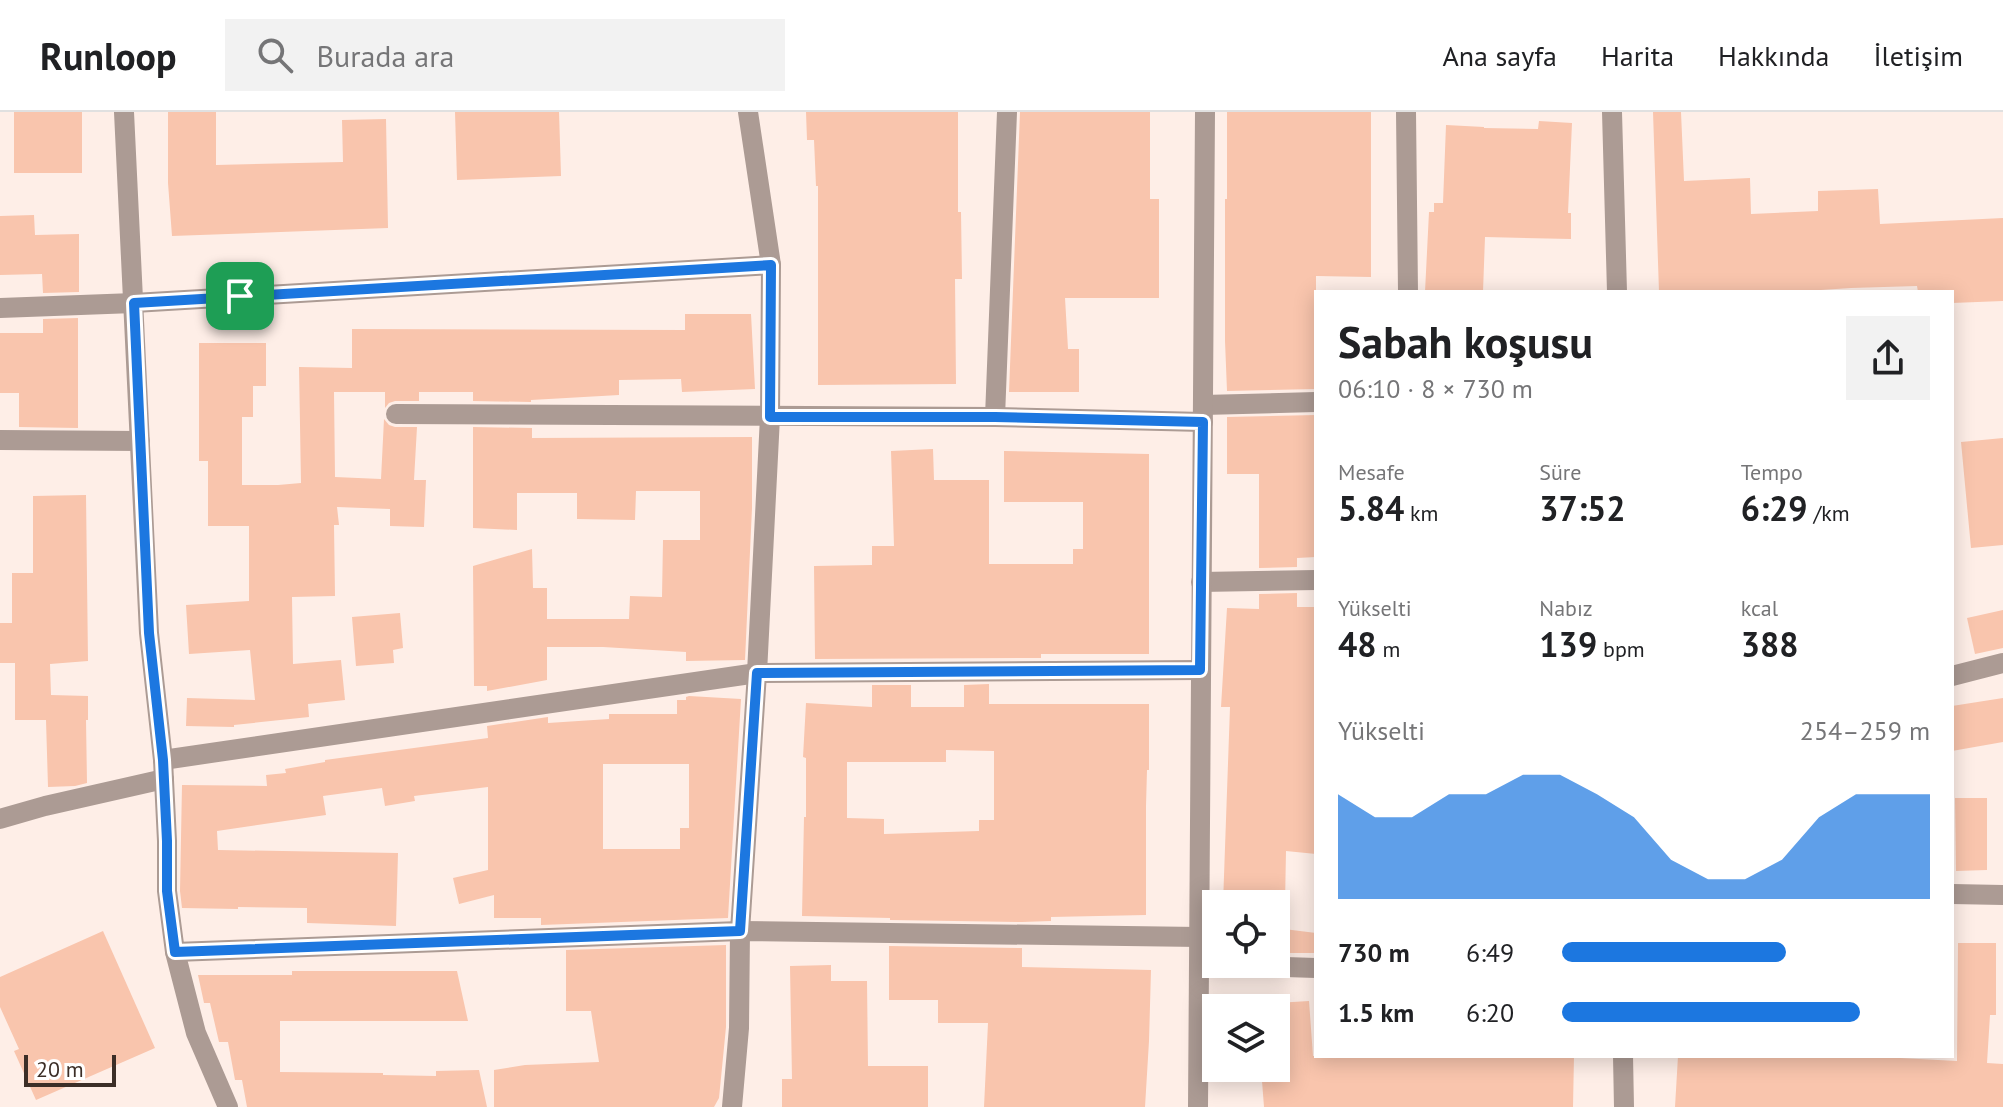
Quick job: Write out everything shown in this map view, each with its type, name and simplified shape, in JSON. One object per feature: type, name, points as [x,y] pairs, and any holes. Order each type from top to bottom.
[{"type":"street","points":[[124,112],[149,633],[164,770],[167,891],[175,952],[196,1033],[228,1107]]},
{"type":"street","points":[[732,1107],[739,1028],[740,931],[770,417],[771,265],[748,112]]},
{"type":"street","points":[[995,417],[1007,112]]},
{"type":"street","points":[[1198,1107],[1205,112]]},
{"type":"street","points":[[1406,112],[1408,290]]},
{"type":"street","points":[[1612,112],[1617,290]]},
{"type":"street","points":[[0,308],[134,303],[771,265]]},
{"type":"street","points":[[396,414],[995,417],[1203,414],[1314,402]]},
{"type":"street","points":[[0,440],[140,441]]},
{"type":"street","points":[[1201,582],[1314,580]]},
{"type":"street","points":[[1954,675],[2003,663]]},
{"type":"street","points":[[0,819],[164,770],[757,673],[1200,670]]},
{"type":"street","points":[[1954,894],[2003,895]]},
{"type":"street","points":[[175,952],[740,931],[1199,937]]},
{"type":"street","points":[[1199,964],[1314,968]]},
{"type":"street","points":[[1623,1058],[1624,1107]]},
{"type":"building","points":[[14,112],[82,112],[82,173],[14,173]]},
{"type":"building","points":[[168,112],[216,112],[216,165],[343,162],[342,120],[386,119],[388,228],[172,236]]},
{"type":"building","points":[[455,112],[559,112],[561,176],[457,180]]},
{"type":"building","points":[[806,112],[958,112],[962,279],[955,279],[956,384],[818,385],[818,186],[814,140],[807,140]]},
{"type":"building","points":[[1020,112],[1150,112],[1150,199],[1159,199],[1159,298],[1065,298],[1068,349],[1079,349],[1079,392],[1009,392]]},
{"type":"building","points":[[1227,112],[1371,112],[1371,277],[1316,276],[1314,389],[1227,391]]},
{"type":"building","points":[[1653,112],[1681,112],[1684,181],[1750,178],[1751,214],[1818,211],[1818,191],[1878,189],[1880,224],[2003,218],[2003,301],[1954,303],[1954,290],[1918,290],[1917,286],[1821,290],[1659,290]]},
{"type":"building","points":[[1539,121],[1572,123],[1568,213],[1571,213],[1571,239],[1485,237],[1483,290],[1425,290],[1429,212],[1434,212],[1434,203],[1443,203],[1446,125],[1538,129]]},
{"type":"building","points":[[34,215],[35,235],[79,234],[79,292],[43,293],[42,274],[0,275],[0,216]]},
{"type":"building","points":[[685,314],[751,314],[755,389],[682,392],[681,379],[619,380],[619,395],[531,402],[473,401],[473,392],[419,392],[419,401],[395,401],[385,408],[385,392],[334,392],[335,477],[381,479],[384,419],[395,427],[417,427],[414,480],[426,480],[424,527],[390,526],[390,509],[337,507],[339,525],[334,525],[335,596],[292,597],[293,664],[341,660],[345,700],[308,704],[309,717],[234,727],[186,726],[187,698],[255,700],[250,650],[189,654],[186,605],[249,601],[249,526],[208,526],[208,461],[199,461],[199,343],[266,343],[266,386],[253,386],[253,417],[242,417],[242,485],[278,485],[301,483],[299,367],[352,368],[352,329],[685,330]]},
{"type":"building","points":[[78,318],[78,428],[19,427],[19,393],[0,393],[0,333],[43,333],[43,319]]},
{"type":"building","points":[[1314,415],[1314,557],[1297,558],[1297,567],[1259,568],[1259,474],[1227,474],[1227,417]]},
{"type":"building","points":[[473,427],[532,428],[532,438],[752,437],[745,660],[686,661],[686,652],[547,647],[547,680],[487,691],[487,686],[474,686],[473,566],[532,549],[533,588],[547,588],[547,619],[629,619],[630,596],[662,597],[663,540],[700,540],[700,491],[636,491],[635,520],[577,519],[577,493],[517,493],[517,530],[473,528]]},
{"type":"building","points":[[2003,438],[2003,545],[1971,548],[1961,442]]},
{"type":"building","points":[[933,449],[934,480],[989,480],[989,564],[1073,564],[1073,549],[1083,549],[1083,502],[1004,502],[1004,451],[1149,454],[1149,654],[815,659],[814,566],[872,565],[872,546],[894,546],[891,451]]},
{"type":"building","points":[[86,495],[88,661],[50,664],[51,695],[88,696],[87,783],[48,787],[46,720],[15,720],[15,663],[0,663],[0,623],[12,623],[12,573],[33,573],[33,496]]},
{"type":"building","points":[[1297,593],[1297,607],[1314,607],[1314,854],[1286,851],[1285,890],[1223,890],[1230,707],[1221,707],[1227,608],[1259,609],[1259,594]]},
{"type":"building","points":[[2003,610],[2003,648],[1975,654],[1967,618]]},
{"type":"building","points":[[400,613],[403,648],[393,650],[394,663],[356,666],[352,617]]},
{"type":"building","points":[[989,684],[989,704],[1149,704],[1146,915],[1051,917],[1051,921],[1022,922],[802,916],[806,703],[872,707],[872,685],[911,685],[911,707],[964,707],[964,685]],"holes":[[[946,750],[994,751],[994,820],[979,820],[979,831],[884,834],[884,819],[847,818],[847,762],[946,762]]]},
{"type":"building","points":[[686,697],[741,699],[728,918],[541,925],[541,918],[494,918],[494,895],[459,904],[453,878],[488,870],[488,787],[414,796],[415,801],[385,806],[382,788],[323,796],[326,815],[217,831],[218,850],[398,853],[396,926],[307,923],[307,908],[182,908],[182,785],[267,786],[266,775],[286,773],[285,769],[325,760],[488,738],[487,726],[548,717],[548,723],[609,719],[609,714],[677,714],[677,700],[686,700]],"holes":[[[603,764],[689,764],[689,828],[680,828],[680,849],[603,849]]]},
{"type":"building","points":[[2003,698],[2003,742],[1954,751],[1954,706]]},
{"type":"building","points":[[1955,798],[1987,798],[1987,870],[1956,871]]},
{"type":"building","points":[[1290,930],[1314,933],[1314,953],[1290,953]]},
{"type":"building","points":[[103,931],[155,1048],[36,1100],[14,1051],[19,1049],[0,1007],[0,977]]},
{"type":"building","points":[[1958,943],[1996,943],[1996,1015],[1990,1015],[1987,1063],[2003,1064],[2003,1107],[1675,1107],[1678,1058],[1957,1061]]},
{"type":"building","points":[[726,945],[726,1027],[719,1098],[714,1107],[494,1107],[494,1070],[525,1065],[599,1062],[591,1011],[566,1011],[566,950]]},
{"type":"building","points":[[889,946],[1022,948],[1022,967],[1151,970],[1145,1107],[984,1107],[988,1023],[938,1023],[938,1000],[889,1000]]},
{"type":"building","points":[[831,965],[831,981],[867,981],[868,1066],[928,1066],[928,1107],[782,1107],[782,1079],[792,1079],[790,966]]},
{"type":"building","points":[[292,971],[457,971],[468,1021],[280,1021],[280,1072],[436,1076],[436,1071],[479,1070],[487,1107],[247,1107],[242,1080],[235,1080],[228,1042],[219,1042],[210,1003],[204,1003],[198,975],[292,975]]},
{"type":"building","points":[[1309,1001],[1314,1058],[1574,1058],[1573,1107],[1264,1107],[1262,1082],[1290,1082],[1290,1002]]},
{"type":"route","points":[[771,265],[770,417],[995,417],[1203,422],[1200,670],[757,673],[740,931],[175,952],[167,891],[163,760],[149,633],[134,303],[240,296],[771,265]]}]
